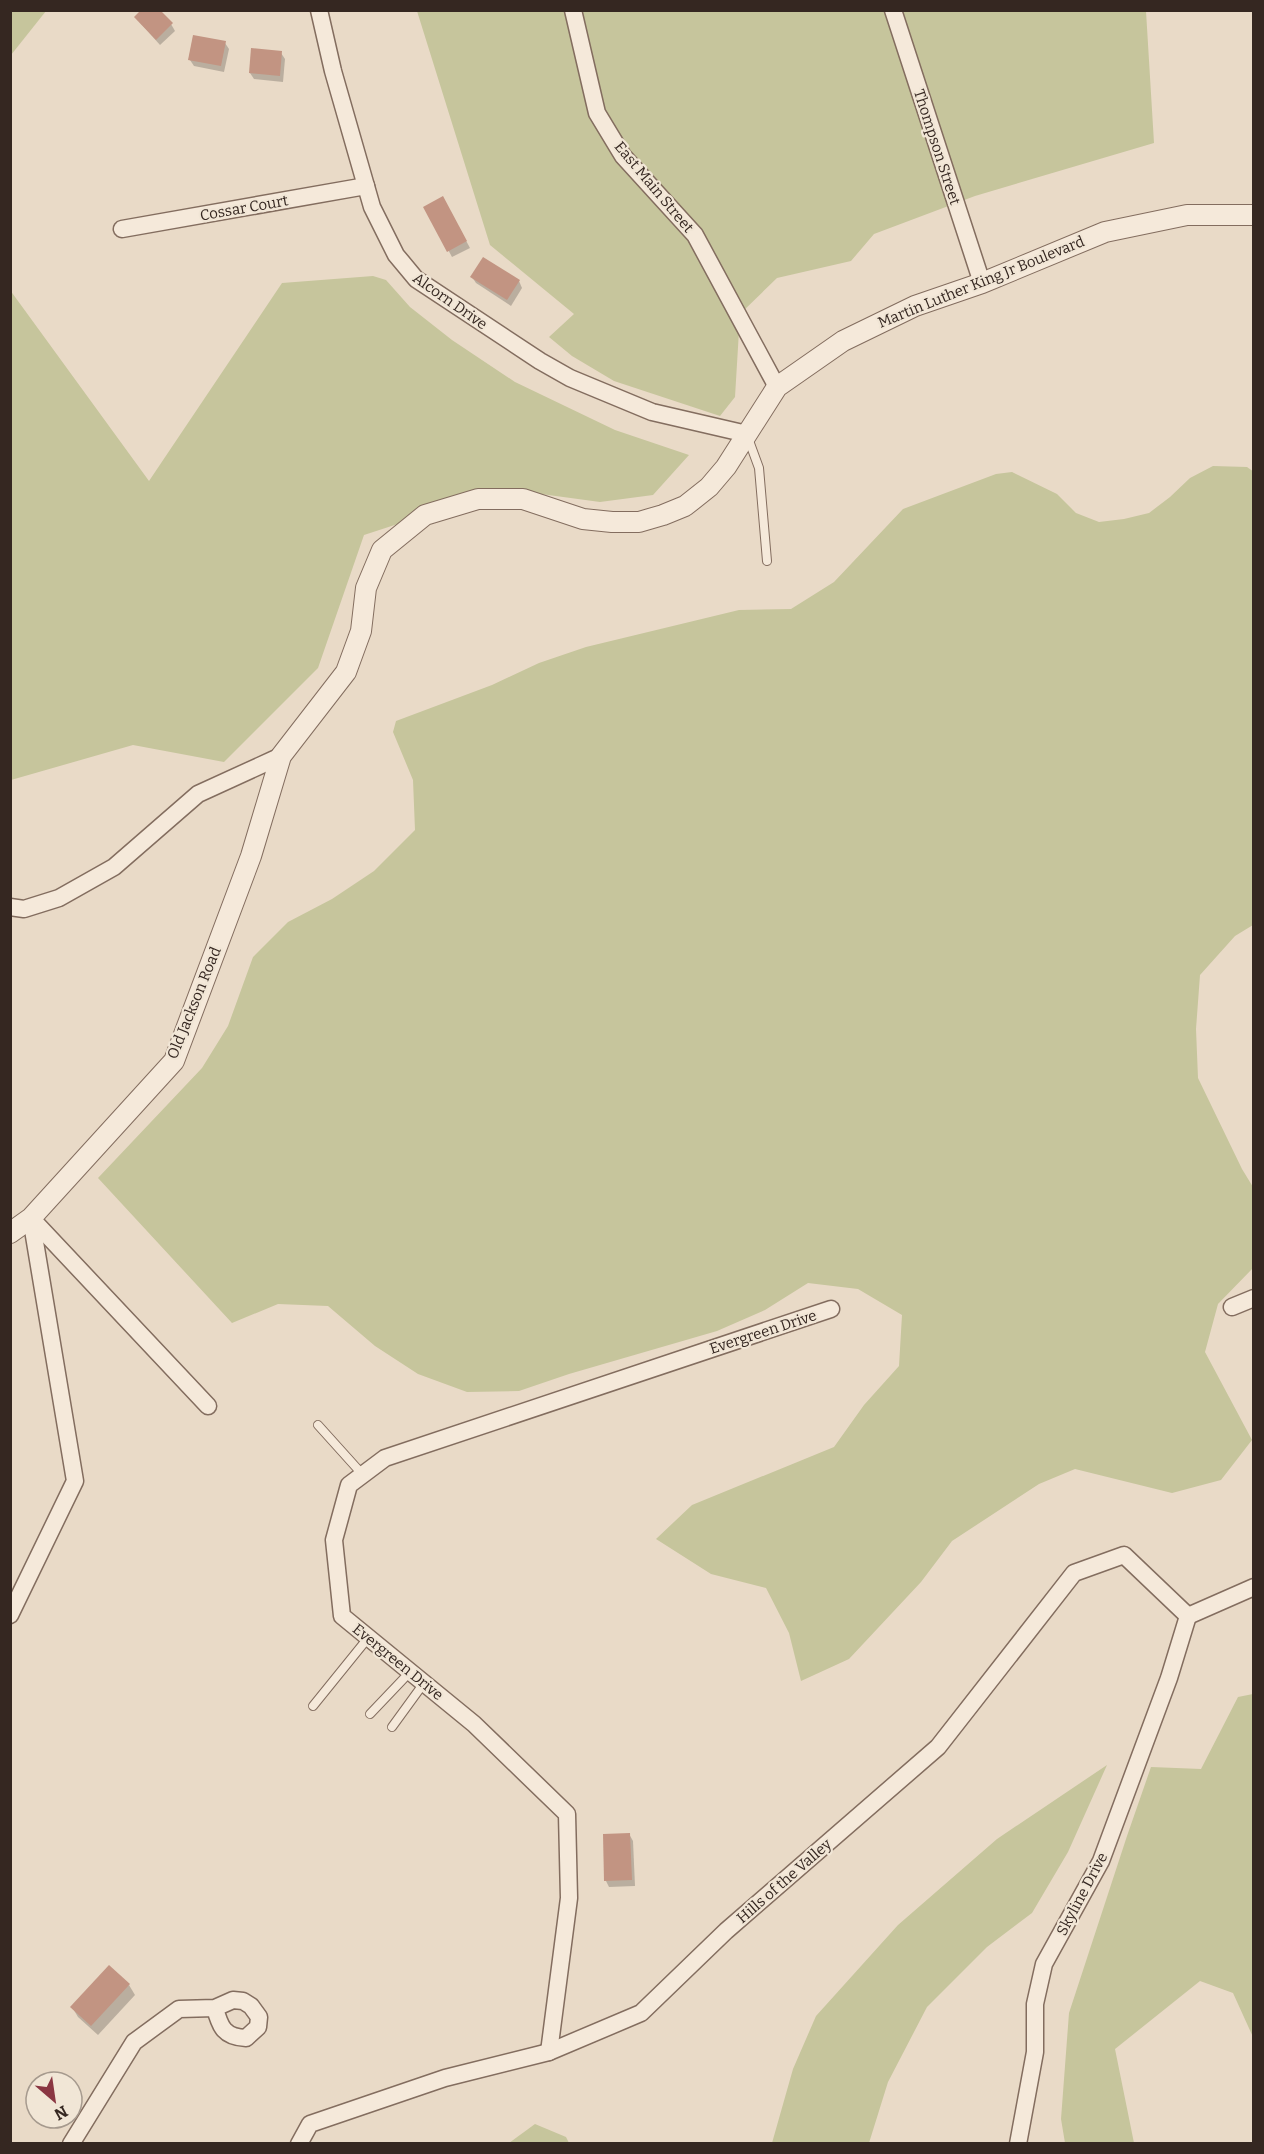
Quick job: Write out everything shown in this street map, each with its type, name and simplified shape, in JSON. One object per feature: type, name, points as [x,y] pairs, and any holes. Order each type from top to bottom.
[{"type":"street","name":"Alcorn Drive","points":[[319,10],[333,71],[372,207],[396,255],[416,279],[446,301],[570,378],[652,412],[747,434]]},
{"type":"street","name":"East Main Street","points":[[573,10],[597,113],[623,156],[695,235],[777,387]]},
{"type":"street","name":"Thompson Street","points":[[893,10],[982,283]]},
{"type":"street","name":"Cossar Court","points":[[122,229],[366,186]]},
{"type":"street","name":"Martin Luther King Jr Boulevard","points":[[10,907],[24,909],[59,898],[114,867],[198,794],[281,756],[346,672],[361,631],[366,588],[382,550],[425,515],[478,499],[523,499],[583,519],[639,522],[663,515],[685,506],[709,487],[726,467],[777,387],[843,341],[915,306],[982,283],[1105,232],[1187,215],[1254,215]]},
{"type":"street","name":"Old Jackson Road","points":[[10,1233],[31,1218],[174,1060],[251,856],[281,756]]},
{"type":"street","points":[[31,1218],[208,1406]]},
{"type":"street","points":[[10,1615],[75,1481],[31,1218]]},
{"type":"street","points":[[1232,1307],[1254,1298]]},
{"type":"street","name":"Evergreen Drive","points":[[549,2052],[568,1898],[567,1814],[474,1724],[342,1616],[334,1540],[349,1485],[385,1458],[831,1309]]},
{"type":"street","name":"Hills of the Valley","points":[[299,2144],[310,2124],[445,2078],[549,2052],[641,2013],[726,1931],[938,1747],[1074,1573],[1124,1555],[1188,1616]]},
{"type":"street","points":[[1188,1616],[1254,1587]]},
{"type":"street","name":"Skyline Drive","points":[[1018,2144],[1035,2052],[1035,2004],[1044,1964],[1101,1861],[1169,1678],[1188,1616]]},
{"type":"street","points":[[71,2144],[134,2042],[179,2009],[215,2008]]},
{"type":"lane","points":[[747,434],[759,468],[767,561]]},
{"type":"lane","points":[[318,1425],[363,1475]]},
{"type":"lane","points":[[313,1706],[368,1638]]},
{"type":"lane","points":[[370,1714],[410,1672]]},
{"type":"lane","points":[[392,1727],[424,1683]]},
{"type":"green space","points":[[10,11],[46,11],[11,55]]},
{"type":"green space","points":[[417,11],[1146,11],[1154,143],[975,196],[874,234],[851,261],[777,278],[740,314],[735,397],[720,416],[614,381],[572,356],[549,337],[574,314],[490,245]]},
{"type":"green space","points":[[373,276],[386,280],[410,307],[452,340],[515,382],[615,430],[689,455],[653,495],[600,502],[505,489],[364,535],[318,668],[224,762],[133,745],[11,780],[10,290],[149,481],[282,283]]},
{"type":"green space","points":[[1213,466],[1247,467],[1254,472],[1253,925],[1235,936],[1200,975],[1196,1029],[1198,1078],[1253,1187],[1253,1268],[1218,1304],[1205,1352],[1252,1440],[1221,1480],[1172,1493],[1075,1469],[1039,1484],[952,1541],[921,1582],[849,1659],[801,1681],[789,1633],[766,1588],[711,1574],[656,1539],[692,1505],[834,1447],[864,1405],[899,1366],[902,1315],[858,1289],[808,1283],[765,1310],[717,1331],[519,1391],[467,1392],[418,1374],[375,1346],[328,1306],[278,1304],[232,1323],[98,1178],[202,1068],[228,1026],[253,957],[288,922],[332,899],[374,871],[415,830],[413,780],[393,732],[396,721],[492,685],[539,663],[586,647],[739,610],[791,609],[834,582],[903,509],[996,474],[1012,472],[1057,494],[1076,513],[1099,522],[1149,513],[1190,478]]},
{"type":"green space","points":[[1253,1694],[1253,2037],[1233,1993],[1200,1981],[1115,2049],[1134,2143],[1065,2143],[1061,2119],[1069,2013],[1151,1767],[1201,1769],[1238,1697]]},
{"type":"green space","points":[[1107,1765],[1068,1852],[1032,1913],[987,1947],[927,2007],[888,2082],[869,2143],[772,2143],[793,2069],[816,2016],[898,1925],[997,1839]]},
{"type":"green space","points":[[535,2124],[566,2137],[569,2143],[509,2143]]},
{"type":"building","points":[[141,10],[160,10],[173,23],[156,40],[134,17]]},
{"type":"building","points":[[193,35],[226,41],[221,66],[188,60]]},
{"type":"building","points":[[251,48],[282,51],[280,76],[249,73]]},
{"type":"building","points":[[443,196],[467,241],[447,252],[423,207]]},
{"type":"building","points":[[483,257],[520,280],[507,300],[470,277]]},
{"type":"building","points":[[630,1833],[632,1880],[604,1881],[603,1834]]},
{"type":"building","points":[[109,1965],[130,1984],[91,2026],[70,2007]]}]
